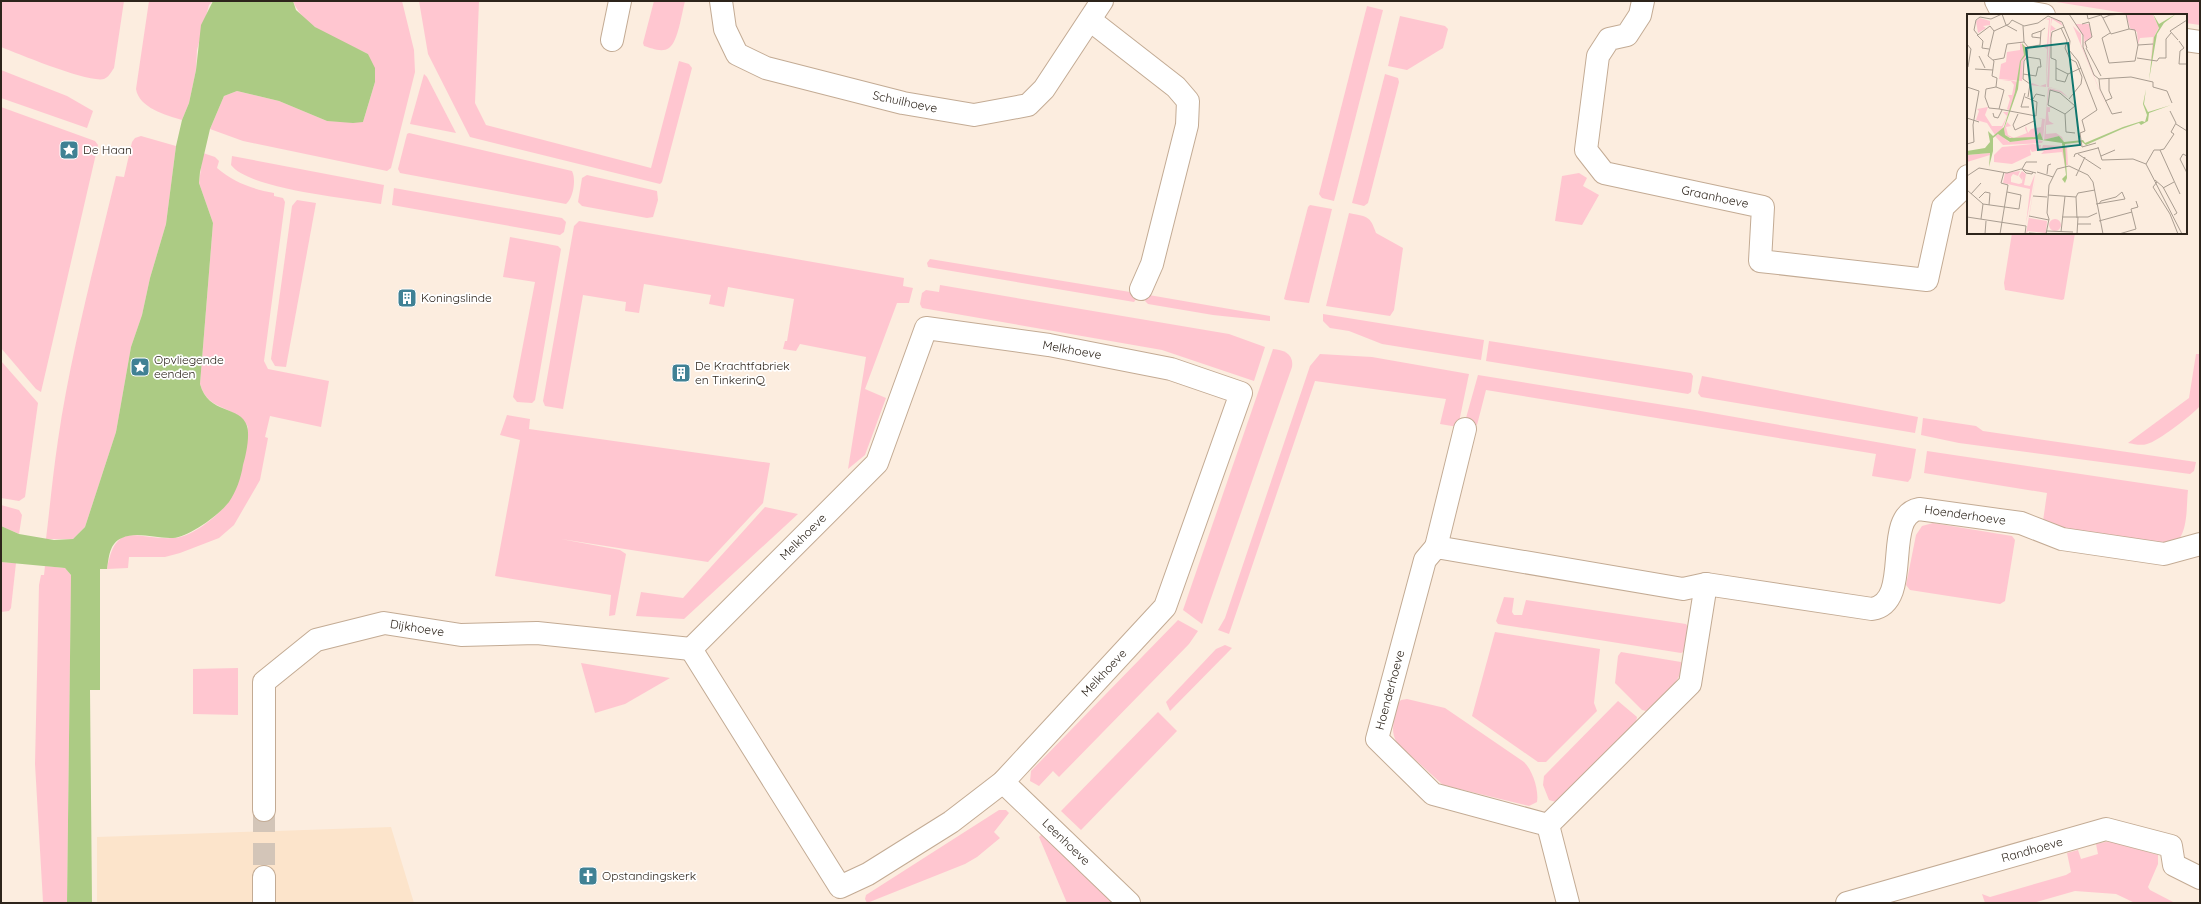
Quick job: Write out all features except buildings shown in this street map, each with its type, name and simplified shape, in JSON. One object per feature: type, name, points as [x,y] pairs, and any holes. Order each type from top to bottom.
[{"type":"street","points":[[612,40],[620,1]]},
{"type":"street","name":"Schuilhoeve","points":[[721,1],[725,29],[737,54],[766,68],[903,103],[974,115],[1028,105],[1044,89],[1102,1]]},
{"type":"street","name":"Graanhoeve","points":[[1643,1],[1640,15],[1626,34],[1608,40],[1598,56],[1586,150],[1604,173],[1763,208],[1760,261],[1927,280],[1943,207],[1967,184]]},
{"type":"street","points":[[1998,8],[2037,14]]},
{"type":"street","points":[[1090,20],[1176,87],[1188,101],[1187,126],[1152,264],[1141,289]]},
{"type":"street","points":[[2187,40],[2200,42]]},
{"type":"street","name":"Melkhoeve","points":[[926,328],[1049,345],[1171,369],[1241,393],[1165,607],[1003,782],[951,822],[868,874],[840,887],[691,649],[877,463],[926,328]]},
{"type":"street","name":"Hoenderhoeve","points":[[1465,429],[1436,547],[1425,560],[1378,739],[1434,794],[1548,825]]},
{"type":"street","name":"Hoenderhoeve","points":[[1436,547],[1683,589],[1706,584],[1872,609],[1879,608],[1889,598],[1892,590],[1903,520],[1912,510],[1919,509],[2021,523],[2062,538],[2164,554],[2200,544]]},
{"type":"street","points":[[1568,903],[1548,825],[1690,684],[1706,584]]},
{"type":"street","name":"Dijkhoeve","points":[[264,810],[264,682],[316,640],[384,622],[461,635],[537,633],[691,649]]},
{"type":"street","name":"Leenhoeve","points":[[1003,782],[1129,903]]},
{"type":"street","name":"Randhoeve","points":[[1847,903],[2106,829],[2171,846],[2174,865],[2200,878]]},
{"type":"street","points":[[264,877],[264,903]]},
{"type":"shaded area","points":[[1,1],[124,1],[114,68],[109,76],[104,79],[84,77],[1,47]]},
{"type":"shaded area","points":[[149,1],[213,1],[209,5],[197,50],[196,70],[189,103],[182,120],[161,113],[148,106],[138,96],[136,89]]},
{"type":"shaded area","points":[[213,1],[293,1],[296,10],[315,27],[368,54],[375,68],[375,82],[363,122],[353,123],[327,121],[279,101],[237,91],[224,96],[210,129],[200,172],[199,183],[213,223],[200,384],[204,394],[210,401],[244,419],[248,430],[246,451],[240,480],[234,494],[229,502],[211,519],[195,530],[180,537],[167,538],[134,535],[122,538],[114,543],[112,547],[107,569],[100,569],[100,690],[90,690],[92,903],[67,903],[71,575],[65,568],[1,562],[1,526],[19,534],[54,540],[73,539],[85,527],[116,432],[131,347],[142,315],[150,278],[166,224],[176,146],[182,120],[189,103],[196,70],[201,25]]},
{"type":"shaded area","points":[[293,1],[402,1],[414,50],[415,72],[391,168],[387,171],[243,141],[210,129],[224,96],[237,91],[279,101],[327,121],[363,122],[375,82],[368,54],[325,34],[315,27],[298,11]]},
{"type":"shaded area","points":[[419,1],[479,1],[475,103],[486,125],[651,168],[679,61],[689,64],[692,68],[662,182],[660,184],[470,137],[428,54]]},
{"type":"shaded area","points":[[654,1],[685,1],[675,40],[669,48],[663,50],[644,46],[643,43]]},
{"type":"shaded area","points":[[2050,1],[2200,1],[2200,25],[2187,23],[2187,14],[2131,14]]},
{"type":"shaded area","points":[[1367,6],[1383,10],[1334,201],[1322,198],[1319,194]]},
{"type":"shaded area","points":[[1400,16],[1445,26],[1448,29],[1443,48],[1407,70],[1388,66]]},
{"type":"shaded area","points":[[1,70],[67,96],[93,111],[87,128],[1,98]]},
{"type":"shaded area","points":[[424,74],[427,77],[456,133],[410,124]]},
{"type":"shaded area","points":[[1385,74],[1398,78],[1399,82],[1368,203],[1364,206],[1352,203]]},
{"type":"shaded area","points":[[1,107],[95,141],[98,145],[41,392],[36,389],[1,348]]},
{"type":"shaded area","points":[[409,133],[572,171],[574,183],[571,197],[566,204],[400,173],[398,169],[407,134]]},
{"type":"shaded area","points":[[141,136],[176,146],[166,224],[150,278],[142,315],[131,347],[116,432],[85,527],[73,539],[46,539],[63,407],[84,307],[116,176],[124,177],[132,142],[135,138]]},
{"type":"shaded area","points":[[203,153],[215,157],[219,161],[217,168],[236,181],[251,187],[274,193],[274,196],[283,198],[285,202],[264,361],[268,369],[329,381],[321,427],[270,416],[265,437],[268,438],[260,480],[234,525],[219,538],[180,553],[165,557],[129,557],[128,568],[107,569],[111,553],[116,543],[122,538],[130,536],[161,538],[181,537],[203,526],[227,504],[232,491],[248,427],[237,415],[209,400],[200,384],[213,223],[199,183]]},
{"type":"shaded area","points":[[232,156],[384,185],[381,204],[300,191],[257,180],[241,173],[231,165]]},
{"type":"shaded area","points":[[1579,173],[1587,178],[1583,186],[1599,195],[1582,225],[1555,221],[1562,176]]},
{"type":"shaded area","points":[[587,175],[657,191],[658,200],[653,217],[647,218],[582,206],[578,202],[582,178]]},
{"type":"shaded area","points":[[394,188],[562,218],[566,222],[564,232],[560,235],[392,205]]},
{"type":"shaded area","points":[[297,200],[316,203],[286,367],[275,366],[271,359],[292,206]]},
{"type":"shaded area","points":[[1310,205],[1332,209],[1309,303],[1284,299],[1308,207]]},
{"type":"shaded area","points":[[1349,213],[1367,218],[1372,223],[1376,233],[1403,248],[1394,310],[1390,316],[1326,306]]},
{"type":"shaded area","points":[[579,221],[904,278],[903,286],[913,288],[909,303],[897,303],[865,389],[886,398],[865,455],[848,469],[866,357],[800,344],[796,351],[783,349],[785,341],[787,341],[794,299],[728,287],[724,307],[709,304],[711,295],[644,284],[639,313],[625,311],[626,302],[583,295],[563,409],[545,406],[543,401],[574,226]]},
{"type":"shaded area","points":[[2012,234],[2075,234],[2064,299],[2062,300],[2005,290],[2004,283]]},
{"type":"shaded area","points":[[510,237],[558,246],[561,249],[535,400],[532,403],[517,402],[513,397],[535,282],[503,277]]},
{"type":"shaded area","points":[[930,259],[1136,293],[1137,298],[1134,302],[928,267],[927,263]]},
{"type":"shaded area","points":[[940,285],[1229,334],[1265,347],[1254,381],[1162,350],[922,308],[920,304],[922,293],[926,290],[939,292]]},
{"type":"shaded area","points":[[1149,295],[1270,316],[1270,321],[1213,315],[1148,304],[1145,301]]},
{"type":"shaded area","points":[[1323,314],[1484,340],[1481,360],[1382,344],[1349,331],[1330,328],[1323,321]]},
{"type":"shaded area","points":[[1489,341],[1691,373],[1693,376],[1691,392],[1688,394],[1486,361]]},
{"type":"shaded area","points":[[1273,349],[1281,350],[1290,356],[1292,367],[1202,624],[1183,610]]},
{"type":"shaded area","points":[[1320,354],[1372,357],[1469,374],[1458,427],[1440,424],[1446,399],[1315,381],[1229,634],[1218,630],[1225,618],[1310,366]]},
{"type":"shaded area","points":[[2196,354],[2200,354],[2199,407],[2174,428],[2152,442],[2142,445],[2128,443],[2189,398]]},
{"type":"shaded area","points":[[1,361],[38,403],[25,497],[19,501],[1,498]]},
{"type":"shaded area","points":[[1478,375],[1695,410],[1916,449],[1911,478],[1908,482],[1872,476],[1876,454],[1486,390],[1477,425],[1468,422],[1466,418]]},
{"type":"shaded area","points":[[1702,376],[1918,417],[1915,433],[1701,397],[1698,393]]},
{"type":"shaded area","points":[[507,415],[530,419],[529,429],[770,463],[763,503],[708,562],[561,539],[620,550],[626,554],[615,615],[609,616],[611,595],[495,576],[520,440],[500,435]]},
{"type":"shaded area","points":[[1923,418],[1976,426],[1983,431],[2196,462],[2194,471],[2190,474],[1959,443],[1921,435]]},
{"type":"shaded area","points":[[1927,451],[2188,490],[2186,521],[2181,535],[2172,546],[2064,530],[2043,521],[2047,493],[1924,473]]},
{"type":"shaded area","points":[[1,505],[19,510],[22,515],[19,534],[1,526]]},
{"type":"shaded area","points":[[765,507],[798,514],[684,619],[636,616],[641,592],[683,598]]},
{"type":"shaded area","points":[[1933,523],[2012,536],[2015,540],[2005,601],[2000,604],[1910,590],[1906,585],[1916,535],[1922,526]]},
{"type":"shaded area","points":[[1,562],[16,563],[11,608],[9,611],[1,612]]},
{"type":"shaded area","points":[[45,566],[65,568],[71,575],[67,902],[43,902],[35,764],[39,585],[41,575],[44,575]]},
{"type":"shaded area","points":[[1504,597],[1514,598],[1512,612],[1514,615],[1522,615],[1526,600],[1686,624],[1688,627],[1685,651],[1681,653],[1498,624],[1496,621]]},
{"type":"shaded area","points":[[1178,620],[1198,631],[1189,644],[1059,777],[1053,771],[1039,786],[1030,781],[1031,771]]},
{"type":"shaded area","points":[[1495,632],[1600,649],[1594,703],[1597,711],[1546,762],[1538,762],[1472,716]]},
{"type":"shaded area","points":[[1225,645],[1232,648],[1170,711],[1166,702],[1216,649]]},
{"type":"shaded area","points":[[1621,652],[1681,662],[1679,676],[1670,689],[1646,711],[1642,710],[1615,683],[1618,656]]},
{"type":"shaded area","points":[[581,663],[670,678],[625,704],[595,713]]},
{"type":"shaded area","points":[[238,668],[238,715],[193,714],[193,669]]},
{"type":"shaded area","points":[[1407,699],[1445,708],[1524,762],[1535,781],[1537,802],[1529,806],[1443,785],[1397,743],[1393,733],[1393,723],[1398,703],[1401,700]]},
{"type":"shaded area","points":[[1618,701],[1637,717],[1636,722],[1564,796],[1556,802],[1549,800],[1543,785],[1544,776]]},
{"type":"shaded area","points":[[1158,712],[1177,731],[1081,830],[1061,811]]},
{"type":"shaded area","points":[[999,810],[1006,810],[1009,813],[994,832],[1000,838],[977,857],[965,864],[867,903],[865,899],[866,895]]},
{"type":"shaded area","points":[[391,827],[414,903],[97,903],[97,837]]},
{"type":"shaded area","points":[[1042,834],[1112,903],[1067,903],[1039,837]]},
{"type":"shaded area","points":[[2110,841],[2158,855],[2158,864],[2148,887],[2150,890],[2175,903],[2135,903],[2116,894],[2075,891],[2033,903],[1985,903],[1982,894],[1990,897],[2066,875],[2071,872],[2067,853],[2078,850],[2081,859],[2098,854],[2096,844]]},
{"type":"tunnel","points":[[264,810],[264,877]]},
{"type":"place","name":"De Haan","points":[[69,150]]},
{"type":"place","name":"Koningslinde","points":[[407,298]]},
{"type":"place","name":"Opvliegende eenden","points":[[140,367]]},
{"type":"place","name":"De Krachtfabriek en TinkerinQ","points":[[681,373]]},
{"type":"place","name":"Opstandingskerk","points":[[588,876]]}]
